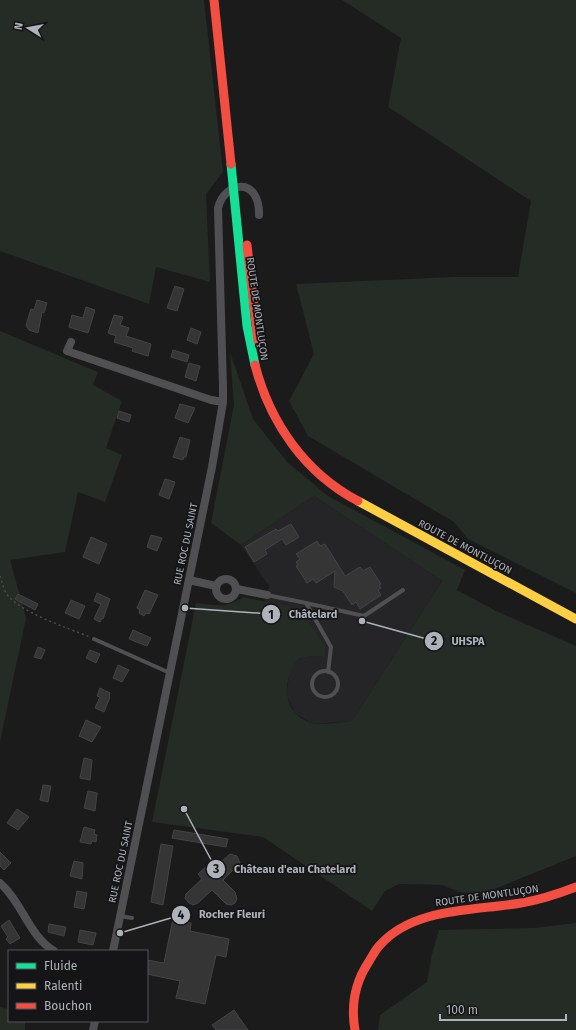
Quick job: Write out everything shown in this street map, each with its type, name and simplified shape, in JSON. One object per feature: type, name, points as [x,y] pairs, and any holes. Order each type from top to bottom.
[{"type":"main road","name":"ROUTE DE MONTLUÇON","points":[[215,0],[236,188],[256,326],[264,373],[276,406],[299,444],[320,467],[357,494],[576,612]]},
{"type":"main road","name":"ROUTE DE MONTLUÇON","points":[[236,188],[244,304],[253,362],[265,400],[290,444],[325,478],[350,497],[550,603],[576,619]]},
{"type":"main road","name":"ROUTE DE MONTLUÇON","points":[[354,1030],[353,1003],[356,989],[364,969],[380,946],[401,928],[416,920],[437,914],[520,904],[551,897],[576,886]]},
{"type":"main road","name":"ROUTE DE MONTLUÇON","points":[[358,1030],[360,999],[367,976],[385,949],[407,932],[439,920],[530,909],[555,902],[576,893]]},
{"type":"street","points":[[236,188],[250,189],[256,194],[259,201],[259,215]]},
{"type":"street","name":"RUE ROC DU SAINT","points":[[113,950],[216,448],[223,402],[222,307],[218,212],[222,198],[236,188]]},
{"type":"street","points":[[71,342],[67,351],[211,400],[223,402]]},
{"type":"street","points":[[216,586],[223,579],[230,579],[235,583],[237,589]]},
{"type":"street","points":[[189,580],[216,586]]},
{"type":"street","points":[[216,586],[219,596],[225,599],[231,598],[237,589]]},
{"type":"street","points":[[237,589],[267,595]]},
{"type":"street","points":[[0,883],[8,890],[41,941],[53,950]]},
{"type":"lane","points":[[267,595],[364,616],[403,590]]},
{"type":"lane","points":[[306,603],[330,647],[328,672]]},
{"type":"lane","points":[[94,639],[170,673]]},
{"type":"lane","points":[[320,672],[328,672],[335,676],[337,689],[332,695],[320,696],[313,691],[312,682],[320,672]]},
{"type":"lane","points":[[120,916],[132,918]]},
{"type":"path","points":[[0,576],[5,592],[12,601],[34,614],[94,639]]},
{"type":"shaded area","points":[[0,0],[204,0],[223,172],[206,194],[210,282],[156,267],[149,304],[0,251]]},
{"type":"shaded area","points":[[342,0],[576,0],[576,593],[468,539],[454,522],[308,436],[289,401],[314,354],[296,284],[453,277],[518,277],[531,201],[388,107],[401,38]]},
{"type":"shaded area","points":[[0,331],[98,372],[93,385],[122,401],[106,448],[122,455],[105,502],[78,492],[65,552],[10,560],[26,618],[0,742]]},
{"type":"shaded area","points":[[230,352],[253,419],[287,462],[328,496],[465,570],[457,590],[496,611],[576,646],[576,856],[487,892],[462,893],[442,885],[399,884],[385,891],[372,911],[263,837],[152,822],[196,603],[226,605],[243,597],[300,609],[325,646],[325,657],[312,656],[298,659],[289,677],[287,686],[289,704],[301,718],[311,723],[331,724],[352,721],[442,581],[314,496],[241,545],[211,523],[234,405]]},
{"type":"shaded area","points":[[314,496],[442,581],[352,721],[312,724],[295,713],[286,695],[290,670],[298,659],[312,656],[325,657],[300,610],[265,602],[269,586],[241,545]]},
{"type":"shaded area","points":[[576,923],[576,1030],[378,1030],[380,1015],[427,982],[432,954],[439,930],[533,928]]},
{"type":"shaded area","points":[[0,1007],[8,1009],[8,1022],[25,1022],[25,1030],[0,1030]]},
{"type":"building","points":[[175,286],[184,289],[177,311],[167,308]]},
{"type":"building","points":[[37,300],[47,303],[44,313],[42,312],[38,333],[29,330],[26,325],[31,309],[34,310]]},
{"type":"building","points":[[86,307],[95,310],[88,333],[69,327],[72,315],[83,318]]},
{"type":"building","points":[[114,315],[123,317],[120,325],[129,328],[126,336],[151,344],[148,356],[132,351],[133,348],[114,342],[116,336],[108,333]]},
{"type":"building","points":[[191,328],[201,332],[197,344],[187,340]]},
{"type":"building","points":[[173,350],[189,355],[187,362],[171,357]]},
{"type":"building","points":[[189,363],[200,366],[196,381],[185,377]]},
{"type":"building","points":[[180,404],[195,408],[188,423],[175,418]]},
{"type":"building","points":[[119,411],[131,415],[129,422],[117,418]]},
{"type":"building","points":[[180,437],[190,440],[186,457],[184,457],[183,460],[173,457]]},
{"type":"building","points":[[165,479],[175,482],[169,499],[159,495]]},
{"type":"building","points":[[291,524],[299,537],[286,545],[282,539],[265,550],[267,554],[254,562],[245,547],[276,529],[278,531]]},
{"type":"building","points":[[151,535],[162,538],[157,551],[147,547]]},
{"type":"building","points":[[91,537],[107,544],[99,564],[83,557]]},
{"type":"building","points":[[317,541],[320,546],[325,544],[345,576],[360,567],[363,571],[370,567],[381,584],[379,585],[381,588],[378,590],[381,595],[360,609],[356,602],[352,605],[343,591],[334,587],[335,571],[316,583],[313,579],[307,583],[296,566],[298,565],[296,562],[300,559],[296,554]]},
{"type":"building","points":[[145,590],[158,595],[149,614],[146,613],[144,616],[139,613],[140,610],[137,608]]},
{"type":"building","points":[[97,593],[110,599],[103,619],[102,618],[100,622],[94,619],[101,604],[94,601]]},
{"type":"building","points":[[18,594],[38,604],[35,610],[15,599]]},
{"type":"building","points":[[71,600],[85,606],[79,619],[65,613]]},
{"type":"building","points":[[133,630],[151,638],[147,646],[129,639]]},
{"type":"building","points":[[38,647],[45,650],[41,659],[34,657]]},
{"type":"building","points":[[90,650],[100,654],[96,663],[86,658]]},
{"type":"building","points":[[118,665],[129,670],[122,682],[113,678]]},
{"type":"building","points":[[100,688],[110,693],[110,697],[104,712],[95,708],[100,697],[97,696]]},
{"type":"building","points":[[86,720],[101,727],[92,742],[79,736]]},
{"type":"building","points":[[84,758],[92,760],[90,780],[80,778]]},
{"type":"building","points":[[43,785],[51,786],[48,802],[40,800]]},
{"type":"building","points":[[88,791],[97,793],[95,811],[84,808]]},
{"type":"building","points":[[17,809],[29,817],[18,830],[7,823]]},
{"type":"building","points":[[84,827],[95,830],[94,834],[97,835],[96,842],[92,841],[91,844],[80,842]]},
{"type":"building","points":[[174,830],[228,839],[226,847],[172,838]]},
{"type":"building","points":[[161,844],[173,846],[163,905],[151,902]]},
{"type":"building","points":[[0,852],[11,863],[4,870],[0,866]]},
{"type":"building","points":[[230,854],[237,856],[240,863],[223,880],[235,892],[237,899],[235,903],[231,905],[226,904],[212,890],[198,903],[193,905],[189,903],[185,898],[186,894],[202,879],[198,874],[209,864],[213,869]]},
{"type":"building","points":[[74,861],[83,863],[82,879],[70,876]]},
{"type":"building","points":[[77,891],[87,893],[84,909],[74,907]]},
{"type":"building","points":[[173,919],[191,923],[190,931],[229,939],[226,957],[216,955],[205,1004],[176,998],[180,981],[148,974],[148,960],[164,963]]},
{"type":"building","points":[[9,920],[20,938],[10,944],[6,939],[8,937],[1,926]]},
{"type":"building","points":[[49,924],[66,927],[64,936],[48,932]]},
{"type":"building","points":[[80,930],[96,933],[93,945],[78,942]]},
{"type":"building","points":[[234,1010],[248,1030],[216,1030],[212,1025]]},
{"type":"traffic: fast","points":[[231,164],[247,326],[255,365]]},
{"type":"traffic: slow","points":[[358,501],[576,619]]},
{"type":"traffic: jam","points":[[214,0],[231,164]]},
{"type":"traffic: jam","points":[[247,245],[258,341]]},
{"type":"traffic: jam","points":[[255,365],[270,407],[292,444],[306,461],[322,476],[358,501]]},
{"type":"traffic: jam","points":[[355,1030],[354,1004],[360,979],[377,949],[394,933],[427,917],[465,910],[528,902],[576,887]]},
{"type":"place","name":"Châtelard","points":[[185,608]]},
{"type":"place","name":"UHSPA","points":[[362,621]]},
{"type":"place","name":"Château d'eau Chatelard","points":[[184,809]]},
{"type":"place","name":"Rocher Fleuri","points":[[120,933]]}]
